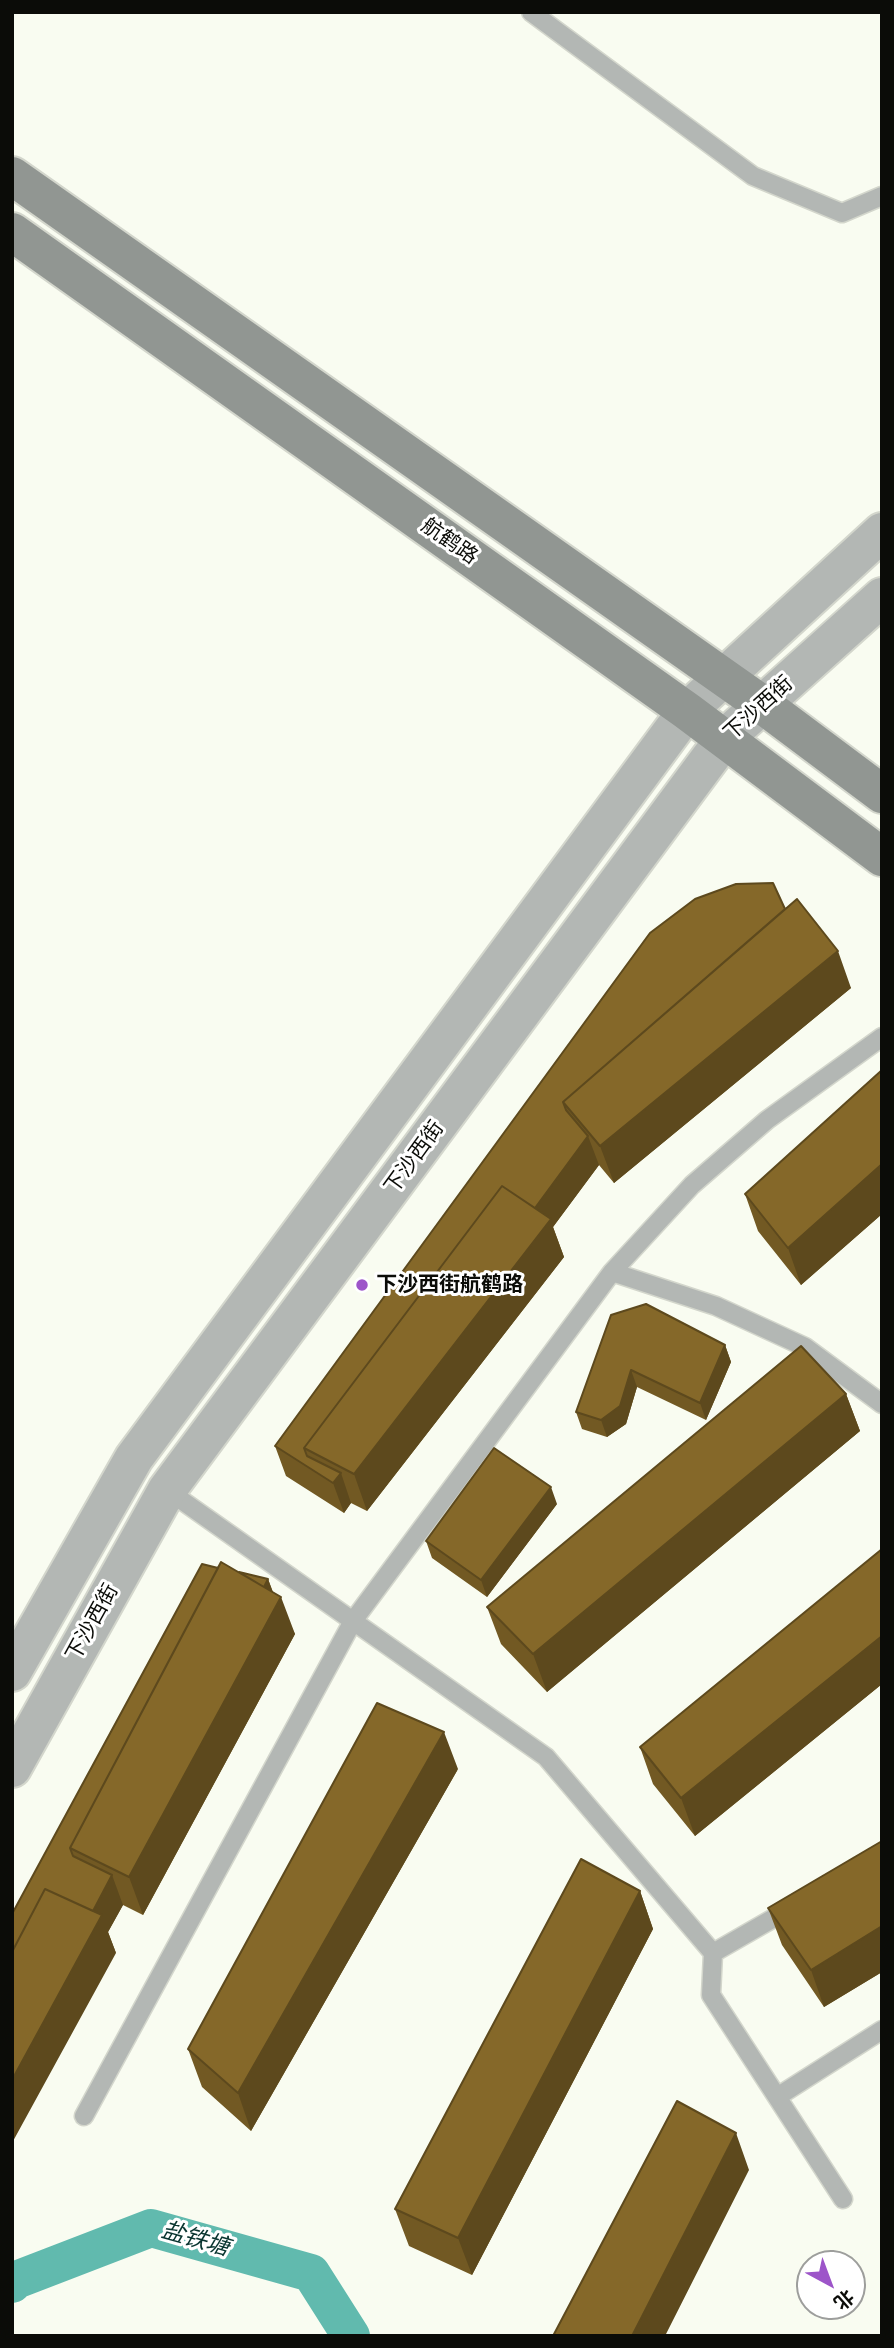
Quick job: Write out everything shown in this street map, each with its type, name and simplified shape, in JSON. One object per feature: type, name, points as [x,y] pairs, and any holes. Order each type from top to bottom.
[{"type":"main road","points":[[12,176],[763,705],[882,794]]},
{"type":"main road","name":"航鹤路","points":[[12,232],[725,738],[882,857]]},
{"type":"street","points":[[12,1672],[134,1458],[687,711],[882,532]]},
{"type":"street","name":"下沙西街","points":[[12,1768],[167,1490],[725,738],[882,597]]},
{"type":"lane","points":[[531,12],[753,176],[842,213],[882,196]]},
{"type":"lane","points":[[84,2116],[354,1621],[612,1272],[692,1185],[766,1121],[882,1037]]},
{"type":"lane","points":[[612,1272],[716,1306],[805,1347],[882,1404]]},
{"type":"lane","points":[[167,1490],[546,1757],[713,1953],[711,1995],[843,2199]]},
{"type":"lane","points":[[713,1953],[809,1898]]},
{"type":"lane","points":[[777,2097],[882,2030]]},
{"type":"building","points":[[773,883],[785,909],[563,1102],[566,1110],[588,1136],[535,1208],[502,1186],[304,1448],[307,1456],[341,1473],[333,1483],[275,1446],[650,933],[695,899],[736,884]]},
{"type":"building","points":[[797,899],[838,951],[600,1146],[563,1102]]},
{"type":"building","points":[[882,1070],[882,1164],[788,1248],[745,1194]]},
{"type":"building","points":[[502,1186],[551,1219],[354,1474],[304,1448]]},
{"type":"building","points":[[646,1304],[725,1345],[700,1403],[631,1370],[620,1406],[601,1420],[576,1412],[611,1315]]},
{"type":"building","points":[[801,1346],[846,1394],[533,1654],[487,1607]]},
{"type":"building","points":[[494,1448],[551,1487],[481,1580],[426,1541]]},
{"type":"building","points":[[882,1549],[882,1636],[681,1798],[640,1747]]},
{"type":"building","points":[[221,1562],[281,1597],[129,1877],[70,1848]]},
{"type":"building","points":[[202,1564],[218,1568],[70,1848],[73,1856],[112,1875],[93,1911],[45,1889],[12,1952],[12,1914]]},
{"type":"building","points":[[239,1572],[268,1579],[264,1587]]},
{"type":"building","points":[[377,1703],[444,1732],[238,2093],[188,2049]]},
{"type":"building","points":[[882,1841],[882,1926],[811,1970],[768,1908]]},
{"type":"building","points":[[581,1859],[640,1891],[458,2238],[395,2209]]},
{"type":"building","points":[[45,1889],[102,1915],[12,2080],[12,1952]]},
{"type":"building","points":[[677,2101],[736,2133],[632,2336],[553,2336]]},
{"type":"waterway","name":"盐铁塘","points":[[12,2284],[16,2280],[151,2228],[311,2273],[351,2336]]},
{"type":"place","name":"下沙西街航鹤路","points":[[362,1285]]}]
